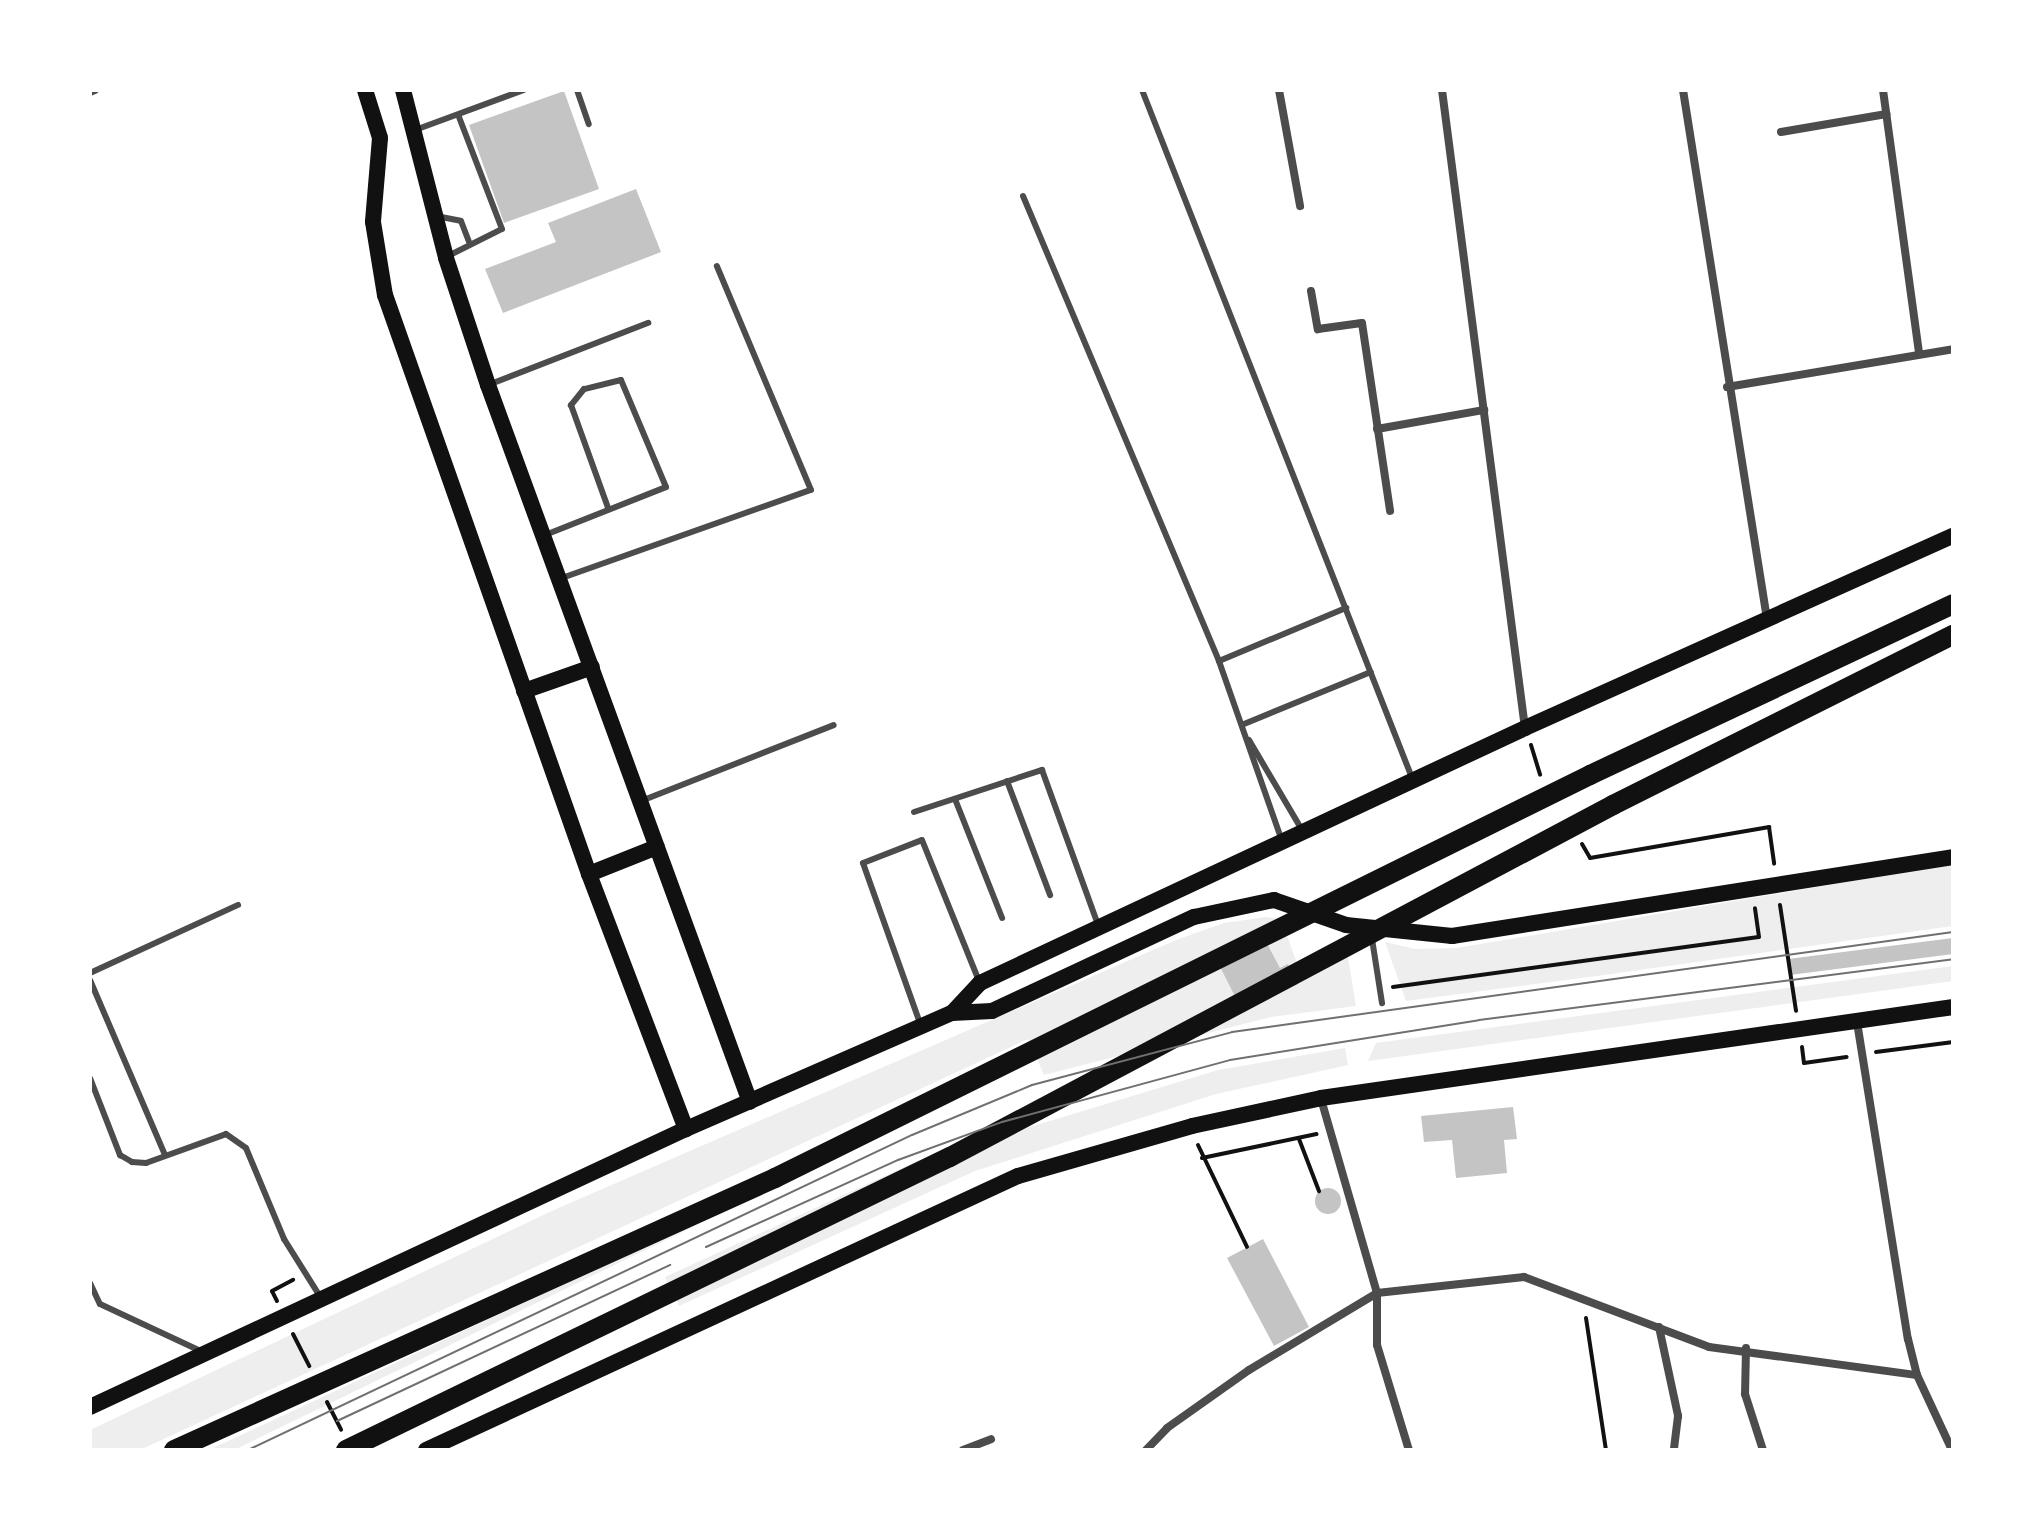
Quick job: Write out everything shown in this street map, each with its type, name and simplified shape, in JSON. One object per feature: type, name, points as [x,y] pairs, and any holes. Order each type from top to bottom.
[{"type":"highway","points":[[174,1450],[775,1178],[1590,775],[1953,604]]},
{"type":"highway","points":[[346,1450],[950,1157],[1613,805],[1953,635]]},
{"type":"main road","points":[[365,90],[380,138],[373,222],[385,295],[589,874],[686,1129]]},
{"type":"main road","points":[[403,90],[446,258],[488,385],[750,1102]]},
{"type":"main road","points":[[952,1013],[980,983],[1283,844],[1525,728],[1768,622],[1953,536]]},
{"type":"main road","points":[[524,691],[592,667]]},
{"type":"main road","points":[[589,874],[657,847]]},
{"type":"main road","points":[[90,1407],[686,1129],[952,1013],[992,1011],[1194,917],[1274,900],[1346,925],[1452,936],[1953,857]]},
{"type":"main road","points":[[436,1448],[1018,1176],[1192,1126],[1321,1098],[1953,1007]]},
{"type":"street","points":[[1279,90],[1300,206]]},
{"type":"street","points":[[1442,90],[1525,728]]},
{"type":"street","points":[[1683,90],[1727,387],[1768,622]]},
{"type":"street","points":[[1883,90],[1919,354]]},
{"type":"street","points":[[1781,132],[1886,114]]},
{"type":"street","points":[[1311,291],[1318,329],[1362,323],[1390,511]]},
{"type":"street","points":[[1727,387],[1953,349]]},
{"type":"street","points":[[1377,429],[1484,410]]},
{"type":"street","points":[[1857,1022],[1917,1375],[1952,1450]]},
{"type":"street","points":[[1321,1098],[1377,1293],[1377,1345],[1409,1450]]},
{"type":"street","points":[[1146,1450],[1167,1428],[1249,1370],[1377,1293],[1524,1277],[1709,1347],[1746,1348],[1917,1375]]},
{"type":"street","points":[[1659,1327],[1678,1416],[1674,1450]]},
{"type":"street","points":[[1746,1348],[1745,1394],[1763,1450]]},
{"type":"street","points":[[963,1450],[991,1439]]},
{"type":"lane","points":[[415,130],[459,117],[524,90]]},
{"type":"lane","points":[[577,90],[589,124]]},
{"type":"lane","points":[[1142,90],[1414,781]]},
{"type":"lane","points":[[446,258],[469,242],[502,229],[459,117]]},
{"type":"lane","points":[[1023,196],[1219,661],[1249,740],[1304,834]]},
{"type":"lane","points":[[435,216],[461,221],[469,242]]},
{"type":"lane","points":[[559,579],[811,490],[717,266]]},
{"type":"lane","points":[[488,385],[648,323]]},
{"type":"lane","points":[[543,536],[666,487],[621,380],[584,389],[571,405],[608,508]]},
{"type":"lane","points":[[1219,661],[1346,608]]},
{"type":"lane","points":[[1244,724],[1371,672]]},
{"type":"lane","points":[[641,801],[834,725]]},
{"type":"lane","points":[[1249,740],[1250,759],[1283,844]]},
{"type":"lane","points":[[914,812],[1042,770],[1099,928]]},
{"type":"lane","points":[[1007,781],[1050,895]]},
{"type":"lane","points":[[955,799],[1002,918]]},
{"type":"lane","points":[[921,1026],[863,863],[922,840],[980,983]]},
{"type":"lane","points":[[90,973],[238,905]]},
{"type":"lane","points":[[1370,928],[1382,1003]]},
{"type":"lane","points":[[90,980],[165,1155]]},
{"type":"lane","points":[[90,1078],[120,1155],[146,1163],[226,1134],[237,1140],[254,1164],[284,1239],[309,1273],[321,1298]]},
{"type":"lane","points":[[90,1283],[100,1304],[204,1353]]},
{"type":"lane","points":[[90,1309],[100,1304]]},
{"type":"path","points":[[1735,832],[1769,827],[1775,870]]},
{"type":"path","points":[[1400,986],[1759,937],[1754,903],[1779,899],[1798,1018]]},
{"type":"path","points":[[1800,1033],[1804,1063],[1953,1042]]},
{"type":"path","points":[[1192,1126],[1202,1158],[1247,1247]]},
{"type":"path","points":[[1202,1158],[1330,1131]]},
{"type":"path","points":[[1299,1139],[1319,1191]]},
{"type":"path","points":[[272,1291],[309,1273]]},
{"type":"path","points":[[1587,1322],[1606,1450]]},
{"type":"shaded area","points":[[1953,864],[1953,926],[1597,976],[1406,1001],[1385,942],[1415,949],[1457,948]]},
{"type":"shaded area","points":[[1266,917],[1281,919],[1298,966],[1347,951],[1356,1006],[1271,1017],[1044,1075],[1028,1039],[140,1450],[90,1450],[90,1430],[554,1210],[1176,940],[1224,923]]},
{"type":"shaded area","points":[[1953,966],[1953,981],[1368,1061],[1376,1043]]},
{"type":"shaded area","points":[[1345,1048],[1348,1065],[1216,1094],[975,1171],[679,1306],[665,1277],[915,1162],[1218,1070]]},
{"type":"shaded area","points":[[701,1223],[234,1450],[209,1450],[575,1279]]},
{"type":"building","points":[[564,91],[599,189],[504,223],[469,125]]},
{"type":"building","points":[[636,189],[661,252],[503,313],[485,269],[556,242],[548,223]]},
{"type":"building","points":[[1263,936],[1280,968],[1288,964],[1298,984],[1243,1012],[1216,959]]},
{"type":"building","points":[[1953,938],[1953,954],[1790,975],[1788,959]]},
{"type":"building","points":[[1513,1107],[1517,1139],[1504,1140],[1507,1173],[1456,1178],[1452,1140],[1424,1142],[1421,1116]]},
{"type":"building","points":[[1328,1188],[1337,1192],[1341,1201],[1337,1210],[1328,1214],[1319,1210],[1315,1201],[1319,1192]]},
{"type":"building","points":[[1263,1239],[1309,1327],[1274,1346],[1227,1258]]},
{"type":"tram line","points":[[248,1450],[912,1135],[1032,1085],[1232,1032],[1953,932]]},
{"type":"tram line","points":[[706,1247],[898,1160],[1002,1122],[1230,1060],[1479,1020],[1953,959]]},
{"type":"tram line","points":[[337,1421],[670,1265]]}]
